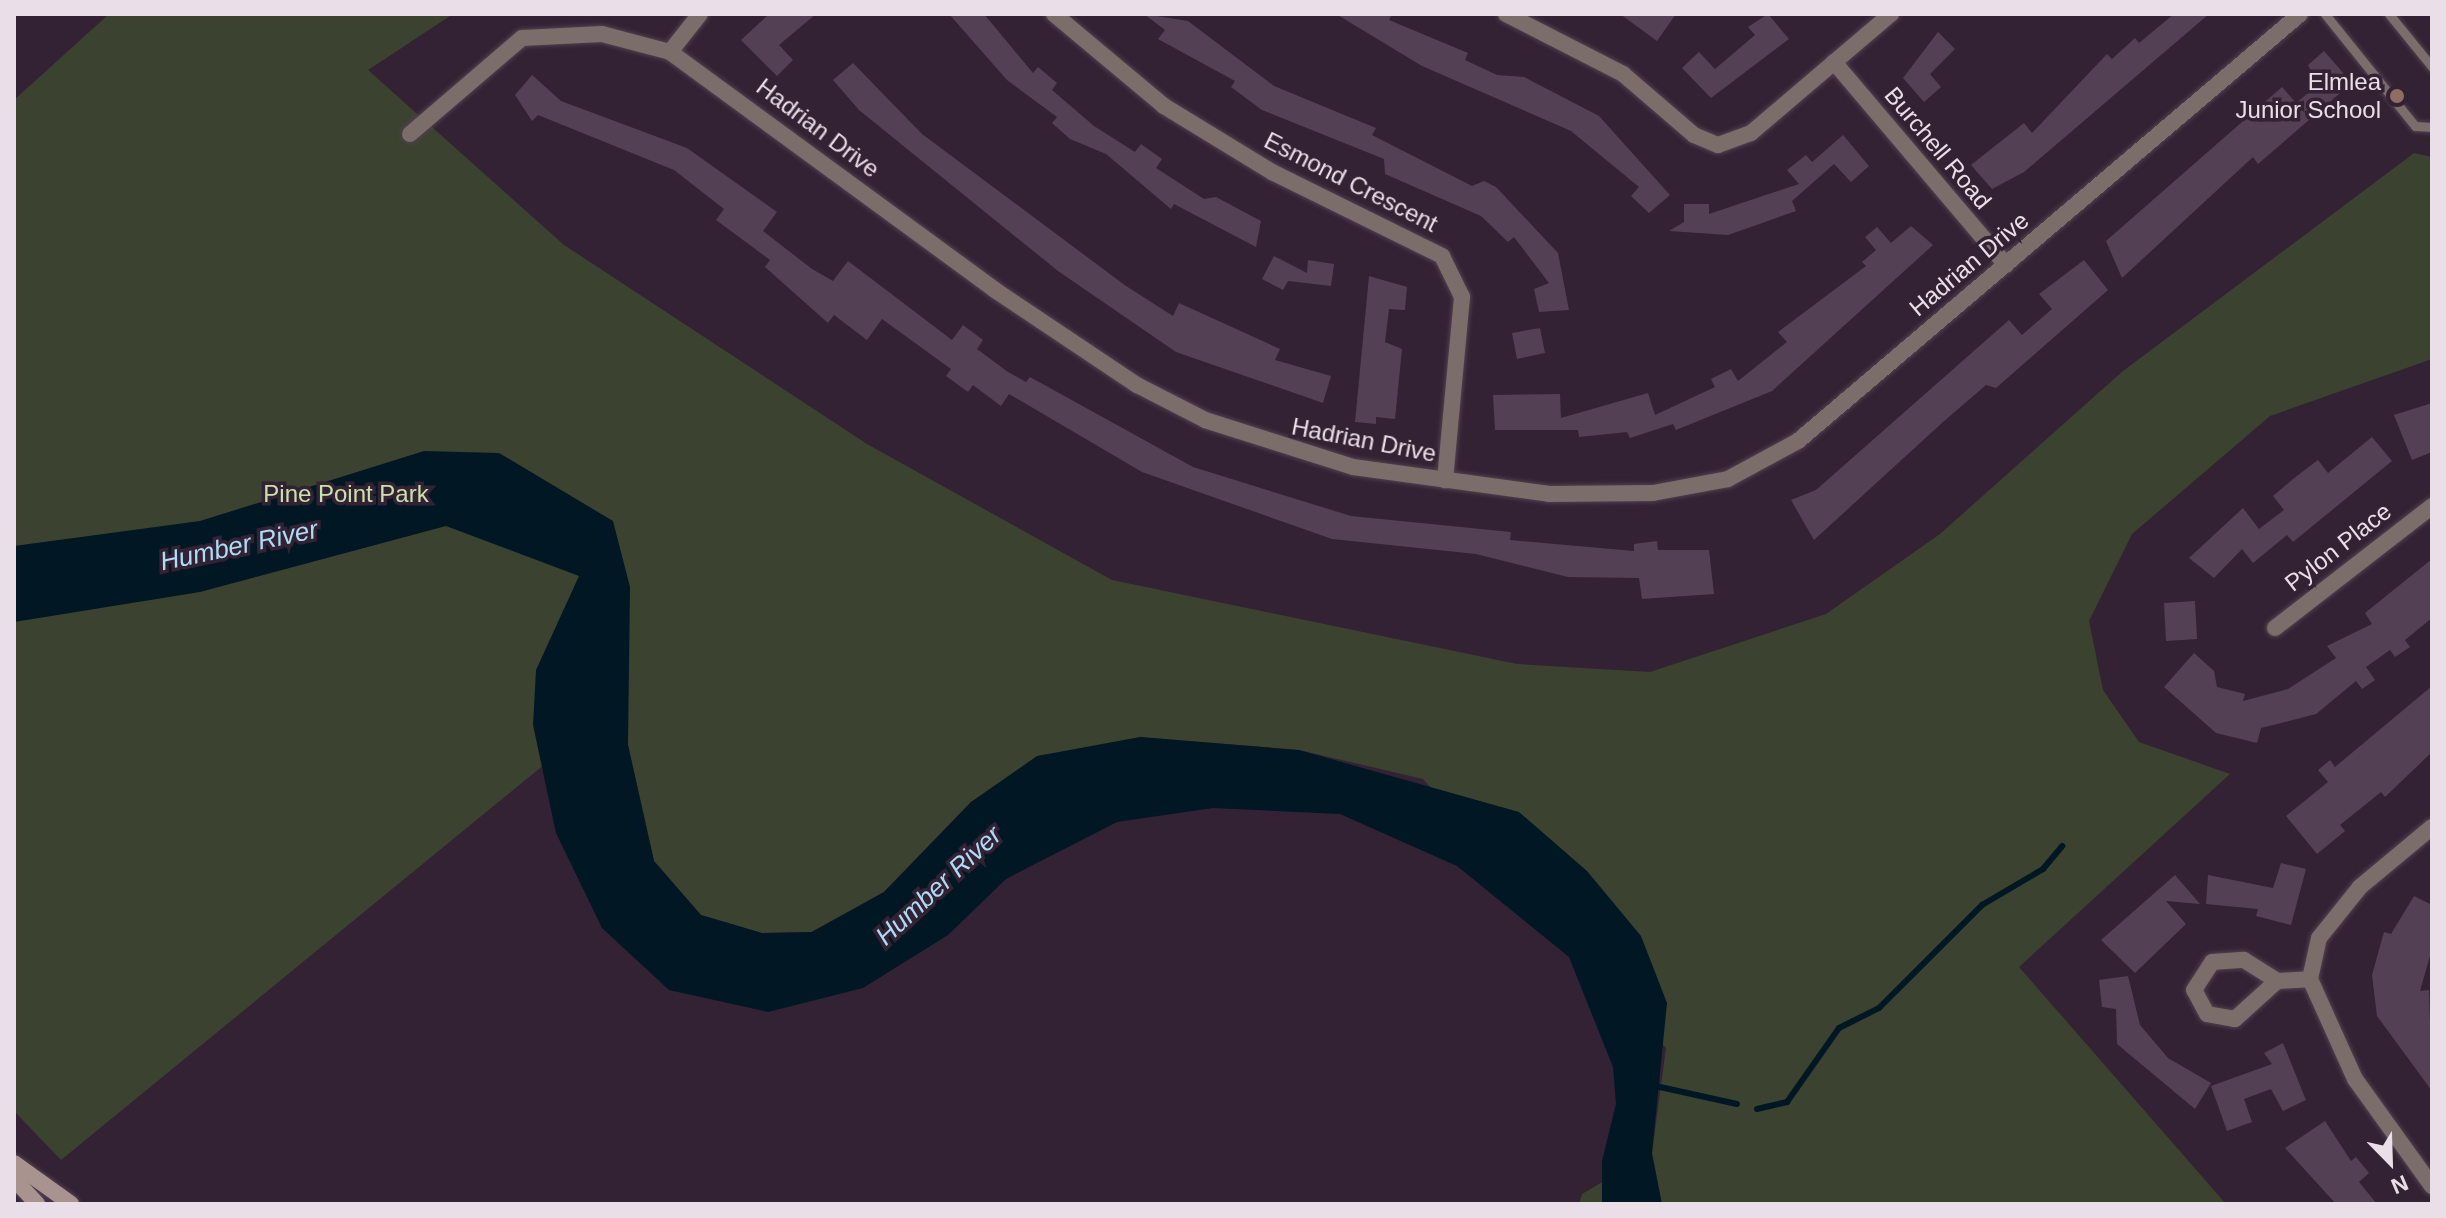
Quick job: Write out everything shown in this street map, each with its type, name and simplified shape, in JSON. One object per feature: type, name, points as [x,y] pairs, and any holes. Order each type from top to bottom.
[{"type":"main road","points":[[14,1163],[71,1204]]},
{"type":"main road","points":[[14,1179],[37,1204]]},
{"type":"street","points":[[670,52],[700,14]]},
{"type":"street","name":"Esmond Crescent","points":[[1054,14],[1164,106],[1272,172],[1442,256],[1462,297],[1445,480]]},
{"type":"street","points":[[1506,14],[1623,74],[1694,135],[1718,145],[1751,133],[1891,14]]},
{"type":"street","name":"Hadrian Drive","points":[[410,134],[522,38],[602,34],[670,52],[1137,385],[1279,448],[1445,480],[1579,494],[1653,493],[1728,479],[1798,441],[2300,14]]},
{"type":"street","name":"Burchell Road","points":[[1834,62],[2006,265]]},
{"type":"street","name":"Pylon Place","points":[[2275,628],[2432,506]]},
{"type":"street","points":[[2432,827],[2360,887],[2319,938],[2310,979],[2355,1079],[2432,1186]]},
{"type":"street","points":[[2277,981],[2235,1019],[2207,1014],[2194,990],[2212,962],[2244,960],[2277,981],[2310,979]]},
{"type":"lane","points":[[2325,14],[2415,126],[2432,127]]},
{"type":"lane","points":[[2389,14],[2432,67]]},
{"type":"green space","name":"Pine Point Park","points":[[109,14],[453,14],[368,70],[564,245],[867,444],[1112,580],[1517,664],[1650,672],[1826,614],[1940,534],[2123,371],[2414,153],[2432,157],[2432,359],[2270,416],[2132,534],[2089,621],[2103,690],[2139,742],[2230,774],[2019,967],[2226,1204],[1579,1204],[1582,1194],[1652,1153],[1666,1048],[1423,779],[1299,750],[1140,737],[971,802],[884,892],[811,932],[762,933],[701,915],[654,861],[628,745],[628,696],[61,1160],[14,1111],[14,100]]},
{"type":"water","name":"Humber River","points":[[424,451],[499,453],[613,521],[630,587],[628,745],[654,861],[701,915],[762,933],[812,932],[884,892],[971,802],[1037,756],[1140,737],[1299,750],[1519,812],[1587,871],[1641,936],[1667,1003],[1652,1153],[1662,1204],[1602,1204],[1602,1161],[1616,1104],[1613,1067],[1569,957],[1457,866],[1340,814],[1213,808],[1117,822],[1006,879],[948,935],[863,988],[768,1012],[669,990],[602,928],[556,833],[533,725],[536,670],[579,576],[446,526],[200,592],[14,622],[14,546],[200,521]]},
{"type":"building","points":[[769,14],[816,14],[779,45],[793,60],[777,76],[741,40]]},
{"type":"building","points":[[949,14],[984,14],[1033,73],[1038,67],[1057,83],[1052,90],[1094,126],[1135,152],[1141,144],[1162,159],[1156,168],[1204,199],[1216,197],[1261,221],[1256,247],[1174,204],[1171,209],[1106,154],[1070,139],[1052,123],[1057,117],[1007,80]]},
{"type":"building","points":[[1144,14],[1188,21],[1274,86],[1376,128],[1372,135],[1472,186],[1484,181],[1496,187],[1558,253],[1569,310],[1539,312],[1534,289],[1549,283],[1514,237],[1508,242],[1481,216],[1385,174],[1384,159],[1262,110],[1231,87],[1235,81],[1158,39],[1165,30]]},
{"type":"building","points":[[1336,14],[1392,14],[1389,20],[1468,53],[1465,60],[1497,75],[1524,77],[1599,116],[1670,195],[1649,213],[1631,196],[1639,187],[1571,131],[1422,66]]},
{"type":"building","points":[[1620,14],[1676,14],[1657,41]]},
{"type":"building","points":[[1768,14],[1789,39],[1711,98],[1682,68],[1699,52],[1715,69],[1755,35],[1748,27]]},
{"type":"building","points":[[2174,14],[2209,14],[2024,172],[1992,189],[1971,165],[2024,123],[2032,133],[2107,54],[2112,59],[2135,38],[2139,43]]},
{"type":"building","points":[[1938,32],[1955,49],[1930,74],[1941,87],[1924,102],[1903,78]]},
{"type":"building","points":[[2324,51],[2352,83],[2258,164],[2253,157],[2122,278],[2106,241],[2282,87],[2296,103],[2318,85],[2308,65]]},
{"type":"building","points":[[853,63],[922,134],[1126,286],[1173,316],[1179,303],[1280,349],[1275,360],[1331,376],[1323,403],[1176,352],[1058,271],[859,110],[833,80]]},
{"type":"building","points":[[532,75],[561,101],[687,148],[777,212],[763,231],[812,269],[833,281],[848,261],[952,340],[963,325],[983,340],[977,349],[1008,372],[1026,382],[1030,377],[1193,467],[1351,516],[1511,532],[1510,540],[1634,551],[1634,544],[1657,541],[1658,550],[1709,550],[1714,594],[1642,599],[1639,578],[1568,577],[1476,554],[1332,539],[1142,472],[1009,394],[1001,406],[973,385],[968,392],[946,376],[951,369],[882,319],[867,340],[834,315],[828,323],[765,267],[770,260],[716,220],[724,209],[674,170],[538,115],[532,121],[515,95]]},
{"type":"building","points":[[1843,135],[1869,166],[1851,182],[1834,164],[1792,201],[1796,211],[1728,235],[1669,231],[1684,222],[1684,204],[1709,204],[1709,214],[1799,184],[1787,170],[1806,155],[1812,162]]},
{"type":"building","points":[[1911,226],[1933,245],[1772,391],[1676,430],[1673,424],[1630,438],[1627,432],[1579,437],[1578,430],[1495,430],[1493,395],[1560,394],[1561,418],[1648,393],[1655,415],[1715,387],[1711,379],[1731,369],[1738,381],[1787,342],[1778,332],[1866,266],[1862,262],[1876,250],[1865,237],[1877,227],[1891,243]]},
{"type":"building","points":[[1274,256],[1307,273],[1308,260],[1334,264],[1331,286],[1288,281],[1283,290],[1262,279]]},
{"type":"building","points":[[2084,260],[2108,290],[1996,388],[1986,385],[1814,540],[1791,500],[1816,490],[2009,320],[2022,335],[2052,309],[2039,294]]},
{"type":"building","points":[[1369,276],[1407,287],[1405,310],[1389,309],[1385,342],[1402,349],[1395,419],[1376,417],[1376,424],[1355,422]]},
{"type":"building","points":[[1540,328],[1545,353],[1517,359],[1512,333]]},
{"type":"building","points":[[2432,403],[2432,452],[2412,460],[2394,415]]},
{"type":"building","points":[[2372,437],[2392,461],[2293,542],[2287,535],[2253,563],[2242,549],[2214,578],[2189,558],[2243,508],[2259,529],[2284,510],[2273,496],[2293,479],[2318,460],[2328,473]]},
{"type":"building","points":[[2432,559],[2432,618],[2405,640],[2410,647],[2395,657],[2390,650],[2366,667],[2375,680],[2362,689],[2356,681],[2316,714],[2261,728],[2257,743],[2216,733],[2164,687],[2194,653],[2214,671],[2217,687],[2245,694],[2243,701],[2288,689],[2336,658],[2327,646],[2372,624],[2365,613]]},
{"type":"building","points":[[2195,601],[2197,639],[2166,641],[2164,603]]},
{"type":"building","points":[[2432,686],[2432,752],[2385,797],[2381,792],[2340,825],[2345,831],[2317,854],[2286,816],[2328,782],[2318,770],[2330,760],[2335,767]]},
{"type":"building","points":[[2281,863],[2306,869],[2291,925],[2256,916],[2258,909],[2206,904],[2208,875],[2273,888]]},
{"type":"building","points":[[2175,875],[2200,904],[2166,901],[2186,924],[2135,973],[2101,940]]},
{"type":"building","points":[[2414,896],[2432,905],[2432,949],[2420,991],[2429,990],[2432,1091],[2377,1016],[2372,975],[2384,932],[2391,934]]},
{"type":"building","points":[[2128,976],[2140,1025],[2168,1058],[2211,1083],[2195,1109],[2117,1044],[2116,1009],[2102,1007],[2099,980]]},
{"type":"building","points":[[2283,1043],[2306,1100],[2283,1111],[2271,1089],[2244,1099],[2252,1122],[2227,1131],[2211,1086],[2272,1064],[2264,1053]]},
{"type":"building","points":[[2325,1121],[2351,1161],[2356,1157],[2369,1173],[2359,1182],[2377,1204],[2336,1204],[2285,1148]]},
{"type":"waterway","points":[[1757,1109],[1787,1102],[1839,1028],[1879,1008],[1982,905],[2043,869],[2062,846]]},
{"type":"waterway","points":[[1651,1085],[1737,1104]]},
{"type":"place","name":"Elmlea Junior School","points":[[2397,96]]}]
